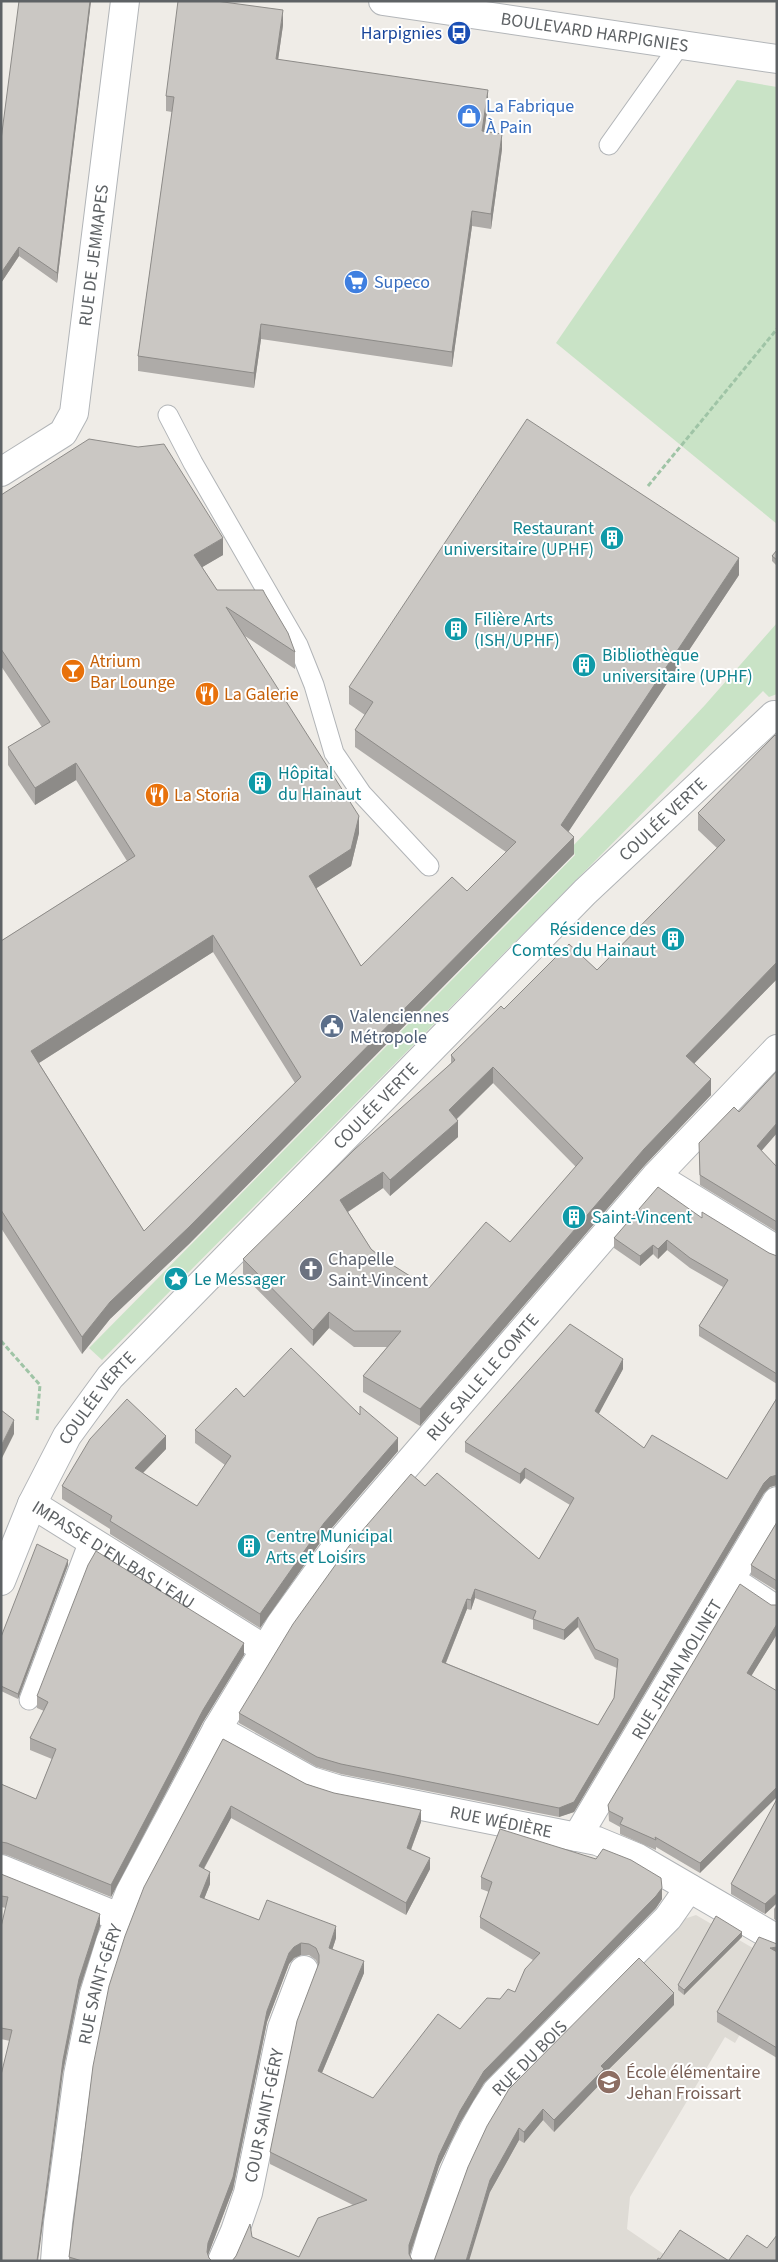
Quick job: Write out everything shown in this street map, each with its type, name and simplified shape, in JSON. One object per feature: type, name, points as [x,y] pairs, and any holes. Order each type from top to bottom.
[{"type":"street","name":"RUE DE JEMMAPES","points":[[1,472],[63,433],[74,414],[125,1]]},
{"type":"street","name":"BOULEVARD HARPIGNIES","points":[[383,1],[777,58]]},
{"type":"street","name":"COULÉE VERTE","points":[[32,1504],[67,1436],[110,1377],[585,892],[774,715]]},
{"type":"street","name":"RUE SALLE LE COMTE","points":[[217,1729],[297,1599],[337,1546],[656,1176],[777,1049]]},
{"type":"street","points":[[656,1176],[777,1250]]},
{"type":"street","name":"RUE JEHAN MOLINET","points":[[577,1837],[777,1501]]},
{"type":"street","name":"IMPASSE D'EN-BAS L'EAU","points":[[1,1580],[32,1504],[90,1538],[266,1650]]},
{"type":"street","name":"RUE WÉDIÈRE","points":[[217,1729],[312,1780],[337,1789],[596,1841],[638,1858],[777,1939]]},
{"type":"street","name":"RUE SAINT-GÉRY","points":[[55,2261],[64,2174],[88,2019],[110,1942],[130,1892],[217,1729]]},
{"type":"street","points":[[1,1869],[120,1918]]},
{"type":"street","name":"RUE DU BOIS","points":[[424,2261],[444,2194],[488,2105],[498,2091],[668,1918],[689,1888]]},
{"type":"street","name":"COUR SAINT-GÉRY","points":[[222,2261],[235,2232],[248,2193],[278,2043],[304,1970]]},
{"type":"lane","points":[[609,145],[680,45]]},
{"type":"lane","points":[[168,415],[193,463],[298,645],[314,685],[334,753],[362,794],[429,866]]},
{"type":"lane","points":[[29,1700],[90,1538]]},
{"type":"lane","points":[[733,1576],[777,1605]]},
{"type":"path","points":[[648,486],[777,329]]},
{"type":"path","points":[[1,1341],[40,1384],[37,1422]]},
{"type":"shaded area","name":"École élémentaire Jehan Froissart","points":[[696,1915],[777,1962],[777,1970],[735,2043],[725,2037],[630,2197],[627,2229],[665,2255],[662,2261],[434,2261],[533,2069],[684,1919]]},
{"type":"green space","points":[[737,80],[777,87],[777,524],[556,343]]},
{"type":"green space","points":[[777,623],[777,694],[769,697],[763,691],[102,1360],[89,1348],[575,855],[572,847],[705,705]]},
{"type":"building","points":[[19,1],[90,1],[57,273],[19,247],[1,273],[1,140]]},
{"type":"building","points":[[178,1],[216,1],[283,10],[276,59],[488,90],[482,131],[502,134],[491,214],[472,211],[452,352],[261,324],[254,373],[138,356],[174,97],[166,96]]},
{"type":"building","points":[[527,419],[739,558],[561,825],[574,837],[189,1227],[110,1302],[82,1337],[1,1210],[1,941],[135,856],[76,763],[35,788],[8,747],[50,722],[1,649],[1,495],[89,439],[138,447],[164,444],[223,538],[194,555],[217,590],[263,590],[288,633],[295,652],[226,607],[359,816],[351,849],[309,876],[361,966],[452,877],[467,891],[516,842],[355,730],[373,702],[349,687]],"holes":[[[213,935],[301,1077],[144,1231],[31,1051]]]},
{"type":"building","points":[[777,550],[777,560],[772,556]]},
{"type":"building","points":[[775,735],[777,736],[777,962],[686,1056],[711,1079],[644,1149],[420,1409],[363,1376],[401,1331],[354,1331],[329,1312],[313,1330],[243,1259],[355,1149],[455,1060],[451,1055],[501,1006],[504,1009],[569,944],[597,970],[725,840],[698,813]],"holes":[[[493,1067],[583,1158],[510,1242],[486,1222],[429,1288],[383,1259],[371,1249],[340,1200],[383,1172],[390,1180],[458,1121],[449,1110]]]},
{"type":"building","points":[[777,1071],[777,1123],[757,1146],[777,1167],[777,1222],[700,1175],[699,1143],[734,1107],[739,1112]]},
{"type":"building","points":[[658,1187],[702,1218],[702,1212],[777,1256],[777,1374],[699,1326],[728,1280],[690,1258],[667,1240],[658,1249],[653,1245],[640,1256],[614,1238]]},
{"type":"building","points":[[570,1324],[623,1359],[595,1411],[644,1448],[652,1435],[727,1479],[777,1398],[777,1475],[770,1477],[764,1483],[574,1802],[559,1808],[341,1764],[317,1757],[239,1713],[293,1624],[349,1546],[411,1474],[425,1486],[437,1473],[539,1559],[574,1498],[525,1468],[520,1474],[465,1442]],"holes":[[[475,1589],[536,1611],[533,1619],[564,1630],[578,1617],[595,1649],[618,1659],[614,1698],[598,1725],[442,1662],[467,1599],[471,1600]]]},
{"type":"building","points":[[291,1348],[360,1415],[360,1406],[398,1438],[324,1523],[260,1614],[110,1521],[112,1516],[62,1486],[90,1439],[127,1399],[166,1436],[135,1468],[197,1506],[231,1456],[195,1430],[236,1388],[244,1397]]},
{"type":"building","points":[[1,1410],[14,1420],[1,1446]]},
{"type":"building","points":[[777,1522],[777,1581],[751,1565]]},
{"type":"building","points":[[37,1544],[68,1560],[18,1694],[1,1686],[1,1637]]},
{"type":"building","points":[[96,1551],[244,1643],[203,1710],[111,1885],[1,1842],[1,1784],[36,1799],[56,1749],[30,1738],[48,1702],[37,1696],[88,1565]]},
{"type":"building","points":[[740,1584],[771,1605],[777,1605],[777,1624],[747,1673],[777,1691],[777,1787],[700,1863],[655,1837],[656,1840],[620,1824],[623,1818],[609,1811],[608,1805]]},
{"type":"building","points":[[223,1739],[306,1784],[334,1793],[421,1810],[407,1848],[430,1858],[406,1903],[231,1806],[199,1866],[210,1872],[200,1897],[259,1920],[267,1900],[336,1926],[329,1948],[364,1961],[318,2071],[373,2098],[438,2014],[460,2029],[487,1998],[500,1999],[508,1989],[515,1992],[525,1969],[540,1953],[480,1917],[492,1882],[481,1877],[500,1829],[596,1859],[603,1849],[631,1860],[661,1878],[662,1888],[656,1896],[484,2071],[460,2111],[439,2155],[409,2245],[409,2254],[414,2261],[232,2261],[250,2224],[252,2237],[299,2257],[318,2218],[367,2200],[270,2152],[297,2021],[319,1963],[319,1955],[316,1948],[309,1944],[301,1943],[289,1953],[267,2011],[233,2177],[208,2243],[207,2252],[212,2261],[82,2261],[69,2257],[93,2066],[109,1986],[125,1936],[144,1887]]},
{"type":"building","points":[[777,1799],[777,1893],[765,1904],[731,1884]]},
{"type":"building","points":[[1,1874],[100,1914],[79,1979],[63,2060],[37,2261],[1,2261],[1,2075],[12,2030],[1,2028],[1,1927],[8,1897],[1,1896]]},
{"type":"building","points":[[716,1916],[742,1932],[684,1990],[678,1985]]},
{"type":"building","points":[[759,1937],[777,1944],[777,1947],[770,1948],[777,1952],[777,2048],[717,2012]]},
{"type":"building","points":[[639,1958],[674,1993],[601,2066],[604,2069],[554,2120],[543,2109],[524,2132],[519,2128],[490,2180],[466,2261],[434,2261],[468,2167],[487,2126],[509,2089]]},
{"type":"building","points":[[680,2230],[729,2261],[657,2261]]},
{"type":"building","points":[[747,2235],[767,2248],[777,2235],[777,2261],[729,2260]]},
{"type":"place","name":"Harpignies","points":[[459,33]]},
{"type":"place","name":"La Fabrique À Pain","points":[[469,116]]},
{"type":"place","name":"Supeco","points":[[356,282]]},
{"type":"place","name":"Restaurant universitaire (UPHF)","points":[[612,538]]},
{"type":"place","name":"Filière Arts (ISH/UPHF)","points":[[456,629]]},
{"type":"place","name":"Bibliothèque universitaire (UPHF)","points":[[584,665]]},
{"type":"place","name":"Atrium Bar Lounge","points":[[73,671]]},
{"type":"place","name":"La Galerie","points":[[207,694]]},
{"type":"place","name":"Hôpital du Hainaut","points":[[260,783]]},
{"type":"place","name":"La Storia","points":[[157,795]]},
{"type":"place","name":"Résidence des Comtes du Hainaut","points":[[673,939]]},
{"type":"place","name":"Valenciennes Métropole","points":[[332,1026]]},
{"type":"place","name":"Saint-Vincent","points":[[574,1217]]},
{"type":"place","name":"Chapelle Saint-Vincent","points":[[311,1269]]},
{"type":"place","name":"Le Messager","points":[[176,1279]]},
{"type":"place","name":"Centre Municipal Arts et Loisirs","points":[[249,1546]]},
{"type":"place","name":"École élémentaire Jehan Froissart","points":[[609,2082]]}]
